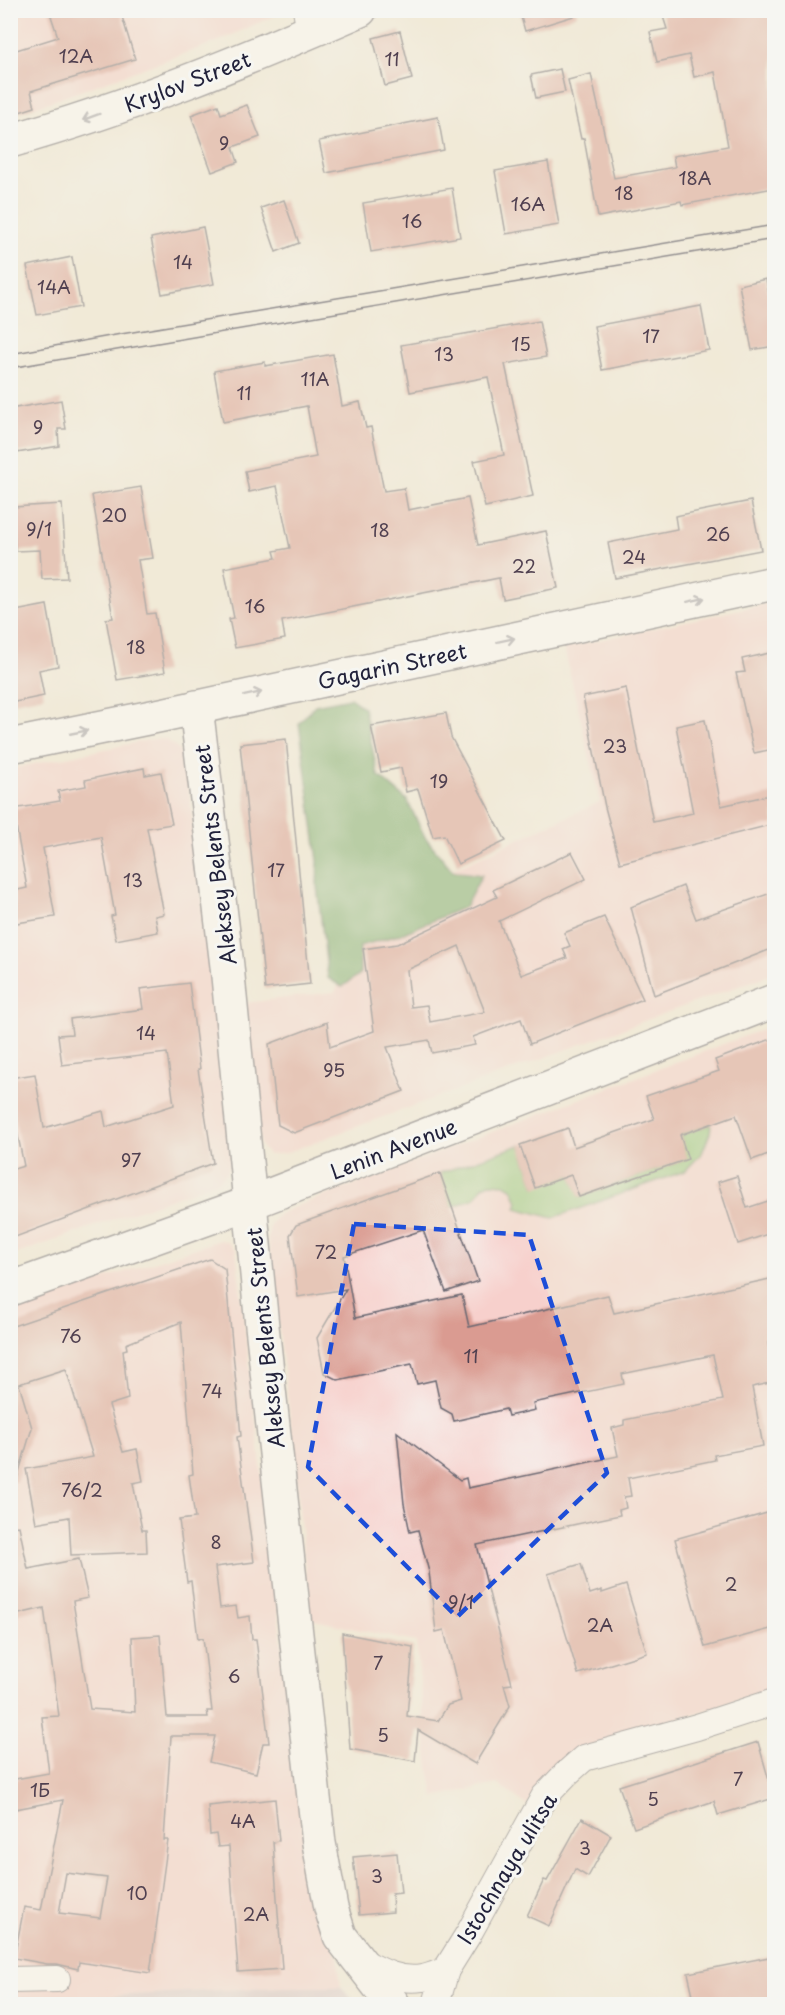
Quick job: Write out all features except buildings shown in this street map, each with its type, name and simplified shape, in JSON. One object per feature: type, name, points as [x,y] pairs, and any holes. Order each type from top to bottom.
[{"type":"main road","name":"Krylov Street","points":[[10,141],[74,123],[230,66],[308,21],[360,10]]},
{"type":"main road","name":"Gagarin Street","points":[[10,746],[774,583]]},
{"type":"main road","name":"Aleksey Belents Street","points":[[196,707],[227,966],[261,1326],[319,1843],[331,1908],[340,1936],[393,2004]]},
{"type":"main road","name":"Lenin Avenue","points":[[10,1289],[250,1203],[774,1001]]},
{"type":"street","name":"Istochnaya ulitsa","points":[[436,2004],[446,1970],[544,1797],[584,1758],[697,1727],[774,1702]]},
{"type":"street","points":[[359,1960],[386,1974],[404,1978],[423,1978],[446,1970]]},
{"type":"street","points":[[10,1980],[57,1980]]},
{"type":"highlighted area","points":[[354,1224],[529,1235],[607,1473],[457,1617],[308,1467]]},
{"type":"shaded area","points":[[10,11],[284,11],[219,41],[35,107],[11,34]]},
{"type":"shaded area","points":[[774,602],[774,973],[285,1153],[269,1155],[260,1145],[245,1003],[335,992],[378,903],[600,802],[564,648]]},
{"type":"shaded area","points":[[154,739],[166,739],[175,746],[182,754],[186,764],[232,1150],[230,1163],[226,1173],[218,1181],[11,1256],[10,769]]},
{"type":"shaded area","points":[[774,1025],[774,1688],[581,1750],[558,1764],[527,1805],[497,1784],[434,1797],[428,1761],[416,1642],[310,1619],[292,1433],[268,1240],[270,1225],[279,1214],[300,1205]]},
{"type":"shaded area","points":[[220,1240],[226,1241],[236,1250],[307,1863],[338,1959],[341,1987],[282,1987],[75,1998],[11,1998],[10,1310]]},
{"type":"shaded area","points":[[282,1987],[341,1987],[359,2004],[11,2004],[11,1998],[75,1998]]},
{"type":"green space","points":[[350,698],[364,708],[378,775],[407,800],[425,837],[453,871],[482,875],[465,907],[399,935],[360,946],[360,974],[342,987],[328,978],[317,886],[318,861],[299,723],[315,705]]},
{"type":"green space","points":[[711,1124],[702,1153],[685,1171],[553,1218],[516,1208],[518,1202],[512,1188],[505,1184],[490,1183],[483,1186],[475,1198],[452,1207],[440,1173],[520,1145],[535,1187],[571,1175],[580,1197],[687,1159],[680,1135]]},
{"type":"tram line","points":[[10,354],[774,225]]},
{"type":"tram line","points":[[10,368],[774,239]]}]
